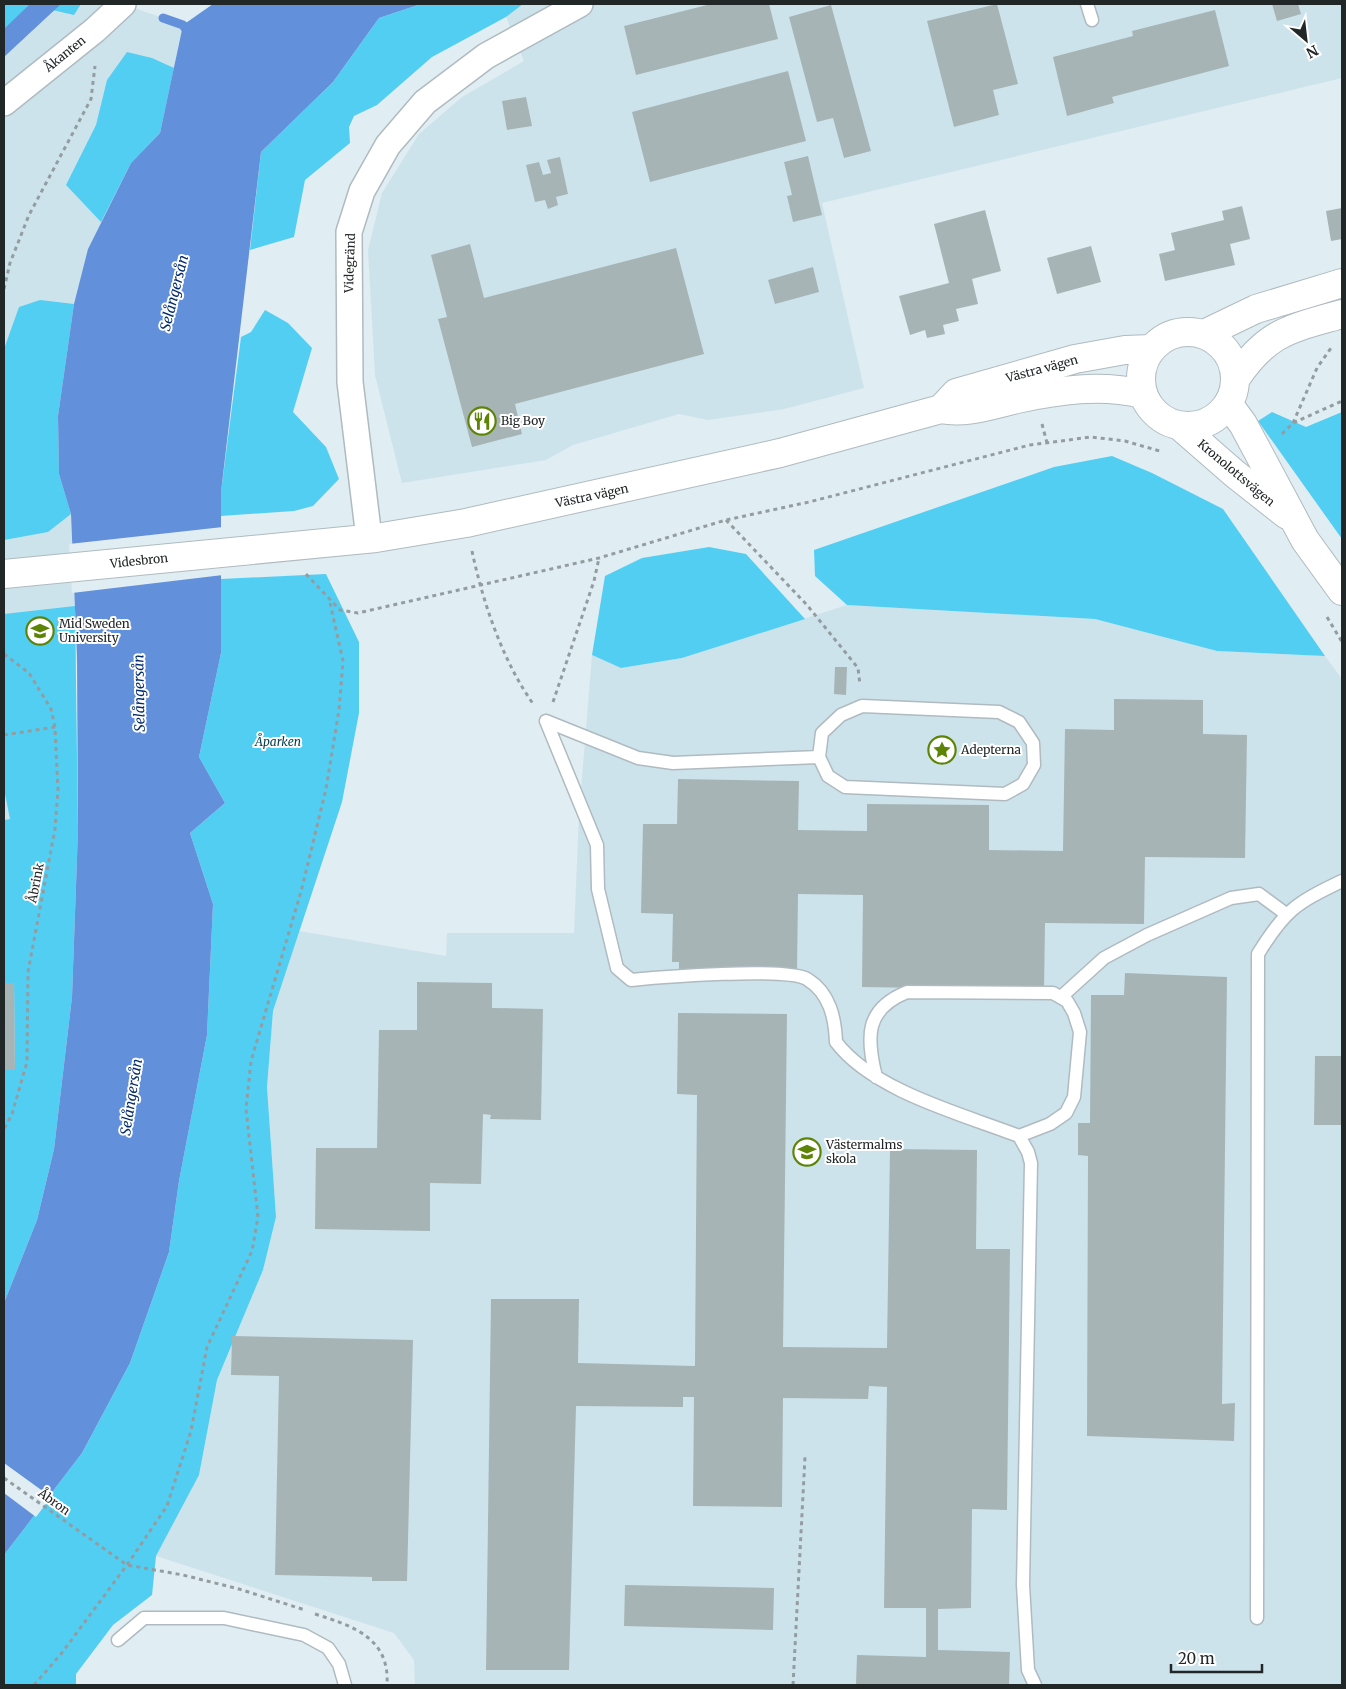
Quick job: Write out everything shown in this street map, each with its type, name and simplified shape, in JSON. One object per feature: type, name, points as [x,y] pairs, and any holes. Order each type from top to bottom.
[{"type":"street","name":"Åkanten","points":[[4,103],[95,30],[124,4]]},
{"type":"street","name":"Videgränd","points":[[369,538],[350,372],[349,232],[362,191],[388,145],[425,102],[486,56],[580,4]]},
{"type":"street","points":[[1204,334],[1256,309],[1342,283]]},
{"type":"street","points":[[1236,378],[1249,358],[1264,343],[1291,329],[1342,314]]},
{"type":"street","points":[[1195,332],[1204,334],[1218,342],[1226,350],[1234,367],[1235,388],[1229,405],[1221,414],[1204,424],[1181,427],[1161,418],[1147,403],[1143,394],[1141,372],[1152,349],[1159,342],[1176,334],[1195,332]]},
{"type":"street","name":"Västra vägen","points":[[940,409],[956,394],[1066,362],[1125,350],[1152,349]]},
{"type":"street","name":"Västra vägen","points":[[237,550],[369,538],[466,523],[780,453],[940,409],[958,412],[1078,388],[1108,388],[1143,394]]},
{"type":"street","name":"Kronolottsvägen","points":[[1229,405],[1243,424],[1292,519],[1342,591]]},
{"type":"street","name":"Kronolottsvägen","points":[[1181,427],[1235,474],[1292,519]]},
{"type":"street","name":"Videsbron","points":[[4,574],[237,550]]},
{"type":"lane","points":[[1087,4],[1092,20]]},
{"type":"lane","points":[[862,706],[999,712],[1019,722],[1033,743],[1034,765],[1023,784],[1005,794],[845,787],[828,776],[820,757],[822,732],[841,715],[862,706]]},
{"type":"lane","points":[[546,721],[638,758],[673,763],[820,757]]},
{"type":"lane","points":[[546,721],[597,845],[598,889],[616,968],[631,980],[674,976],[787,974],[806,979],[824,994],[835,1019],[836,1042],[859,1066],[892,1087],[1019,1136],[1028,1152],[1031,1163],[1023,1585],[1028,1670],[1035,1685]]},
{"type":"lane","points":[[1257,1618],[1258,954],[1273,928],[1286,914],[1301,901],[1342,881]]},
{"type":"lane","points":[[1061,997],[1104,958],[1147,935],[1231,898],[1259,894],[1286,914]]},
{"type":"lane","points":[[876,1077],[870,1052],[871,1031],[878,1010],[891,998],[907,992],[1054,993],[1067,1001],[1074,1013],[1080,1032],[1074,1097],[1066,1113],[1050,1124],[1019,1136]]},
{"type":"lane","points":[[118,1640],[144,1618],[224,1618],[304,1635],[328,1648],[339,1664],[345,1685]]},
{"type":"path","points":[[4,289],[10,263],[29,215],[91,99],[96,60],[95,30]]},
{"type":"path","points":[[1293,423],[1316,368],[1336,342]]},
{"type":"path","points":[[1260,456],[1293,423],[1342,401]]},
{"type":"path","points":[[34,1685],[61,1654],[127,1565],[166,1506],[191,1431],[207,1347],[252,1251],[258,1217],[246,1109],[251,1062],[302,888],[326,788],[339,710],[343,662],[330,602],[340,610],[358,613],[479,586],[599,558],[726,520],[810,502],[1038,444],[1091,437],[1125,441],[1167,454]]},
{"type":"path","points":[[726,520],[807,605],[858,668],[862,706]]},
{"type":"path","points":[[466,523],[479,586],[500,640],[528,696],[546,721]]},
{"type":"path","points":[[546,721],[594,581],[599,558]]},
{"type":"path","name":"Åbrink","points":[[4,654],[29,673],[51,709],[55,727],[58,790],[55,829],[28,972],[27,1062],[12,1114],[4,1129]]},
{"type":"path","points":[[4,735],[55,727]]},
{"type":"path","points":[[793,1685],[805,1457]]},
{"type":"path","name":"Åbron","points":[[4,1478],[127,1565]]},
{"type":"shaded area","name":"Mid Sweden University","points":[[50,4],[123,4],[183,25],[160,133],[131,163],[88,249],[71,514],[77,656],[4,1303],[4,41]]},
{"type":"shaded area","points":[[523,4],[1342,4],[1342,78],[822,203],[864,388],[784,409],[708,420],[679,414],[573,445],[546,460],[402,483],[375,375],[368,250],[382,193],[419,134],[462,97],[524,61],[506,17]]},
{"type":"shaded area","name":"Västermalms skola","points":[[847,605],[1095,619],[1217,651],[1325,656],[1342,679],[1342,1685],[415,1685],[414,1660],[394,1633],[156,1556],[199,1475],[217,1380],[263,1270],[276,1217],[267,1087],[273,1011],[299,931],[446,956],[447,933],[574,933],[579,815],[592,655],[621,668],[682,658]]},
{"type":"green space","points":[[4,4],[81,4],[74,15],[39,7],[4,40]]},
{"type":"green space","points":[[421,4],[523,4],[506,17],[432,57],[377,105],[354,116],[349,127],[350,143],[305,180],[294,237],[250,250],[261,152],[333,82],[379,18]]},
{"type":"green space","points":[[127,52],[152,58],[174,68],[160,133],[131,163],[101,222],[66,185],[96,125],[107,80]]},
{"type":"green space","points":[[40,300],[74,304],[58,416],[59,474],[71,514],[48,532],[4,540],[4,349],[19,307]]},
{"type":"green space","points":[[265,310],[288,323],[312,348],[293,412],[326,447],[339,479],[313,506],[294,511],[221,516],[221,492],[241,337],[251,332]]},
{"type":"green space","points":[[1272,412],[1306,427],[1342,412],[1342,539],[1258,421]]},
{"type":"green space","points":[[1112,456],[1152,473],[1223,509],[1325,656],[1217,651],[1095,619],[847,605],[815,576],[814,550],[1054,467]]},
{"type":"green space","points":[[709,547],[746,554],[805,619],[682,658],[621,668],[592,655],[605,576],[642,558]]},
{"type":"green space","name":"Åparken","points":[[326,574],[359,642],[359,713],[342,802],[273,1011],[267,1087],[276,1217],[263,1270],[217,1380],[199,1475],[156,1556],[152,1595],[113,1625],[76,1674],[76,1685],[4,1685],[4,1555],[82,1453],[130,1363],[169,1252],[179,1181],[207,1035],[213,904],[190,833],[225,803],[199,757],[221,653],[221,579]]},
{"type":"green space","points":[[75,606],[78,830],[72,997],[54,1149],[37,1220],[4,1303],[4,1070],[15,1069],[14,983],[4,983],[4,820],[10,819],[4,789],[4,614]]},
{"type":"water","points":[[30,4],[61,4],[4,57],[4,29]]},
{"type":"water","name":"Selångersån","points":[[213,4],[421,4],[379,18],[333,82],[261,152],[221,492],[221,653],[199,757],[225,803],[190,833],[213,904],[207,1035],[179,1181],[169,1252],[130,1363],[82,1453],[4,1555],[4,1303],[37,1220],[54,1149],[72,997],[78,830],[77,656],[71,514],[59,474],[58,416],[74,304],[88,249],[131,163],[160,133],[183,25]]},
{"type":"pier","points":[[223,527],[223,575],[72,593],[69,544]]},
{"type":"pier","points":[[4,1463],[51,1497],[36,1517],[4,1493]]},
{"type":"building","points":[[711,4],[769,4],[778,39],[636,75],[624,26]]},
{"type":"building","points":[[997,4],[1018,84],[993,90],[999,115],[954,127],[927,21]]},
{"type":"building","points":[[1272,4],[1298,4],[1301,14],[1277,21]]},
{"type":"building","points":[[831,5],[871,151],[844,158],[833,118],[817,122],[789,17]]},
{"type":"building","points":[[1215,10],[1229,66],[1112,97],[1114,103],[1067,116],[1053,57],[1133,36],[1132,31]]},
{"type":"building","points":[[788,71],[806,141],[650,182],[632,112]]},
{"type":"building","points":[[526,97],[532,126],[507,130],[502,101]]},
{"type":"building","points":[[808,156],[822,215],[793,222],[787,196],[792,195],[784,162]]},
{"type":"building","points":[[560,157],[568,194],[556,197],[558,205],[548,209],[545,200],[535,202],[526,165],[539,162],[543,175],[551,173],[547,160]]},
{"type":"building","points":[[1242,206],[1250,239],[1230,244],[1235,265],[1165,281],[1159,254],[1175,250],[1171,233],[1224,220],[1222,211]]},
{"type":"building","points":[[1342,208],[1342,239],[1331,241],[1326,211]]},
{"type":"building","points":[[985,210],[1001,271],[972,279],[978,304],[956,309],[959,321],[943,325],[945,334],[927,338],[925,330],[910,335],[899,296],[949,283],[934,224]]},
{"type":"building","points":[[470,244],[484,298],[676,248],[704,354],[515,404],[522,434],[472,447],[438,319],[447,317],[431,255]]},
{"type":"building","points":[[1091,246],[1101,282],[1057,294],[1047,258]]},
{"type":"building","points":[[813,267],[819,292],[775,304],[768,280]]},
{"type":"building","points":[[835,667],[847,667],[846,695],[834,694]]},
{"type":"building","points":[[1114,699],[1203,700],[1203,734],[1247,735],[1245,858],[1145,857],[1144,924],[1045,923],[1044,990],[862,987],[863,895],[798,894],[797,971],[679,969],[679,962],[672,962],[673,914],[641,913],[643,824],[677,824],[678,779],[799,781],[798,830],[867,831],[867,804],[989,805],[989,850],[1063,851],[1065,729],[1114,730]]},
{"type":"building","points":[[1125,973],[1227,977],[1222,1404],[1235,1403],[1234,1441],[1087,1436],[1088,1156],[1078,1155],[1078,1123],[1090,1123],[1091,995],[1124,995]]},
{"type":"building","points":[[417,982],[492,983],[492,1008],[543,1009],[541,1120],[490,1119],[491,1115],[483,1114],[481,1184],[430,1183],[430,1231],[315,1229],[316,1148],[377,1148],[379,1030],[417,1030]]},
{"type":"building","points":[[4,983],[14,983],[15,1070],[4,1070]]},
{"type":"building","points":[[678,1013],[787,1014],[783,1347],[887,1348],[890,1149],[977,1150],[976,1249],[1010,1249],[1007,1510],[972,1509],[971,1608],[938,1609],[938,1650],[1010,1652],[1009,1685],[856,1685],[857,1655],[926,1657],[926,1608],[884,1608],[887,1387],[869,1386],[868,1399],[783,1398],[782,1507],[693,1506],[694,1397],[683,1397],[683,1407],[576,1406],[569,1670],[486,1670],[491,1299],[579,1299],[578,1363],[695,1366],[697,1095],[677,1094]]},
{"type":"building","points":[[1315,1056],[1342,1056],[1342,1125],[1314,1125]]},
{"type":"building","points":[[232,1336],[413,1340],[407,1581],[372,1581],[372,1577],[275,1575],[279,1376],[231,1375]]},
{"type":"building","points":[[625,1585],[774,1588],[773,1630],[624,1626]]},
{"type":"waterway","points":[[163,18],[183,25],[189,34]]},
{"type":"place","name":"Big Boy","points":[[482,421]]},
{"type":"place","name":"Mid Sweden University","points":[[40,631]]},
{"type":"place","name":"Adepterna","points":[[942,750]]},
{"type":"place","name":"Västermalms skola","points":[[807,1152]]}]
